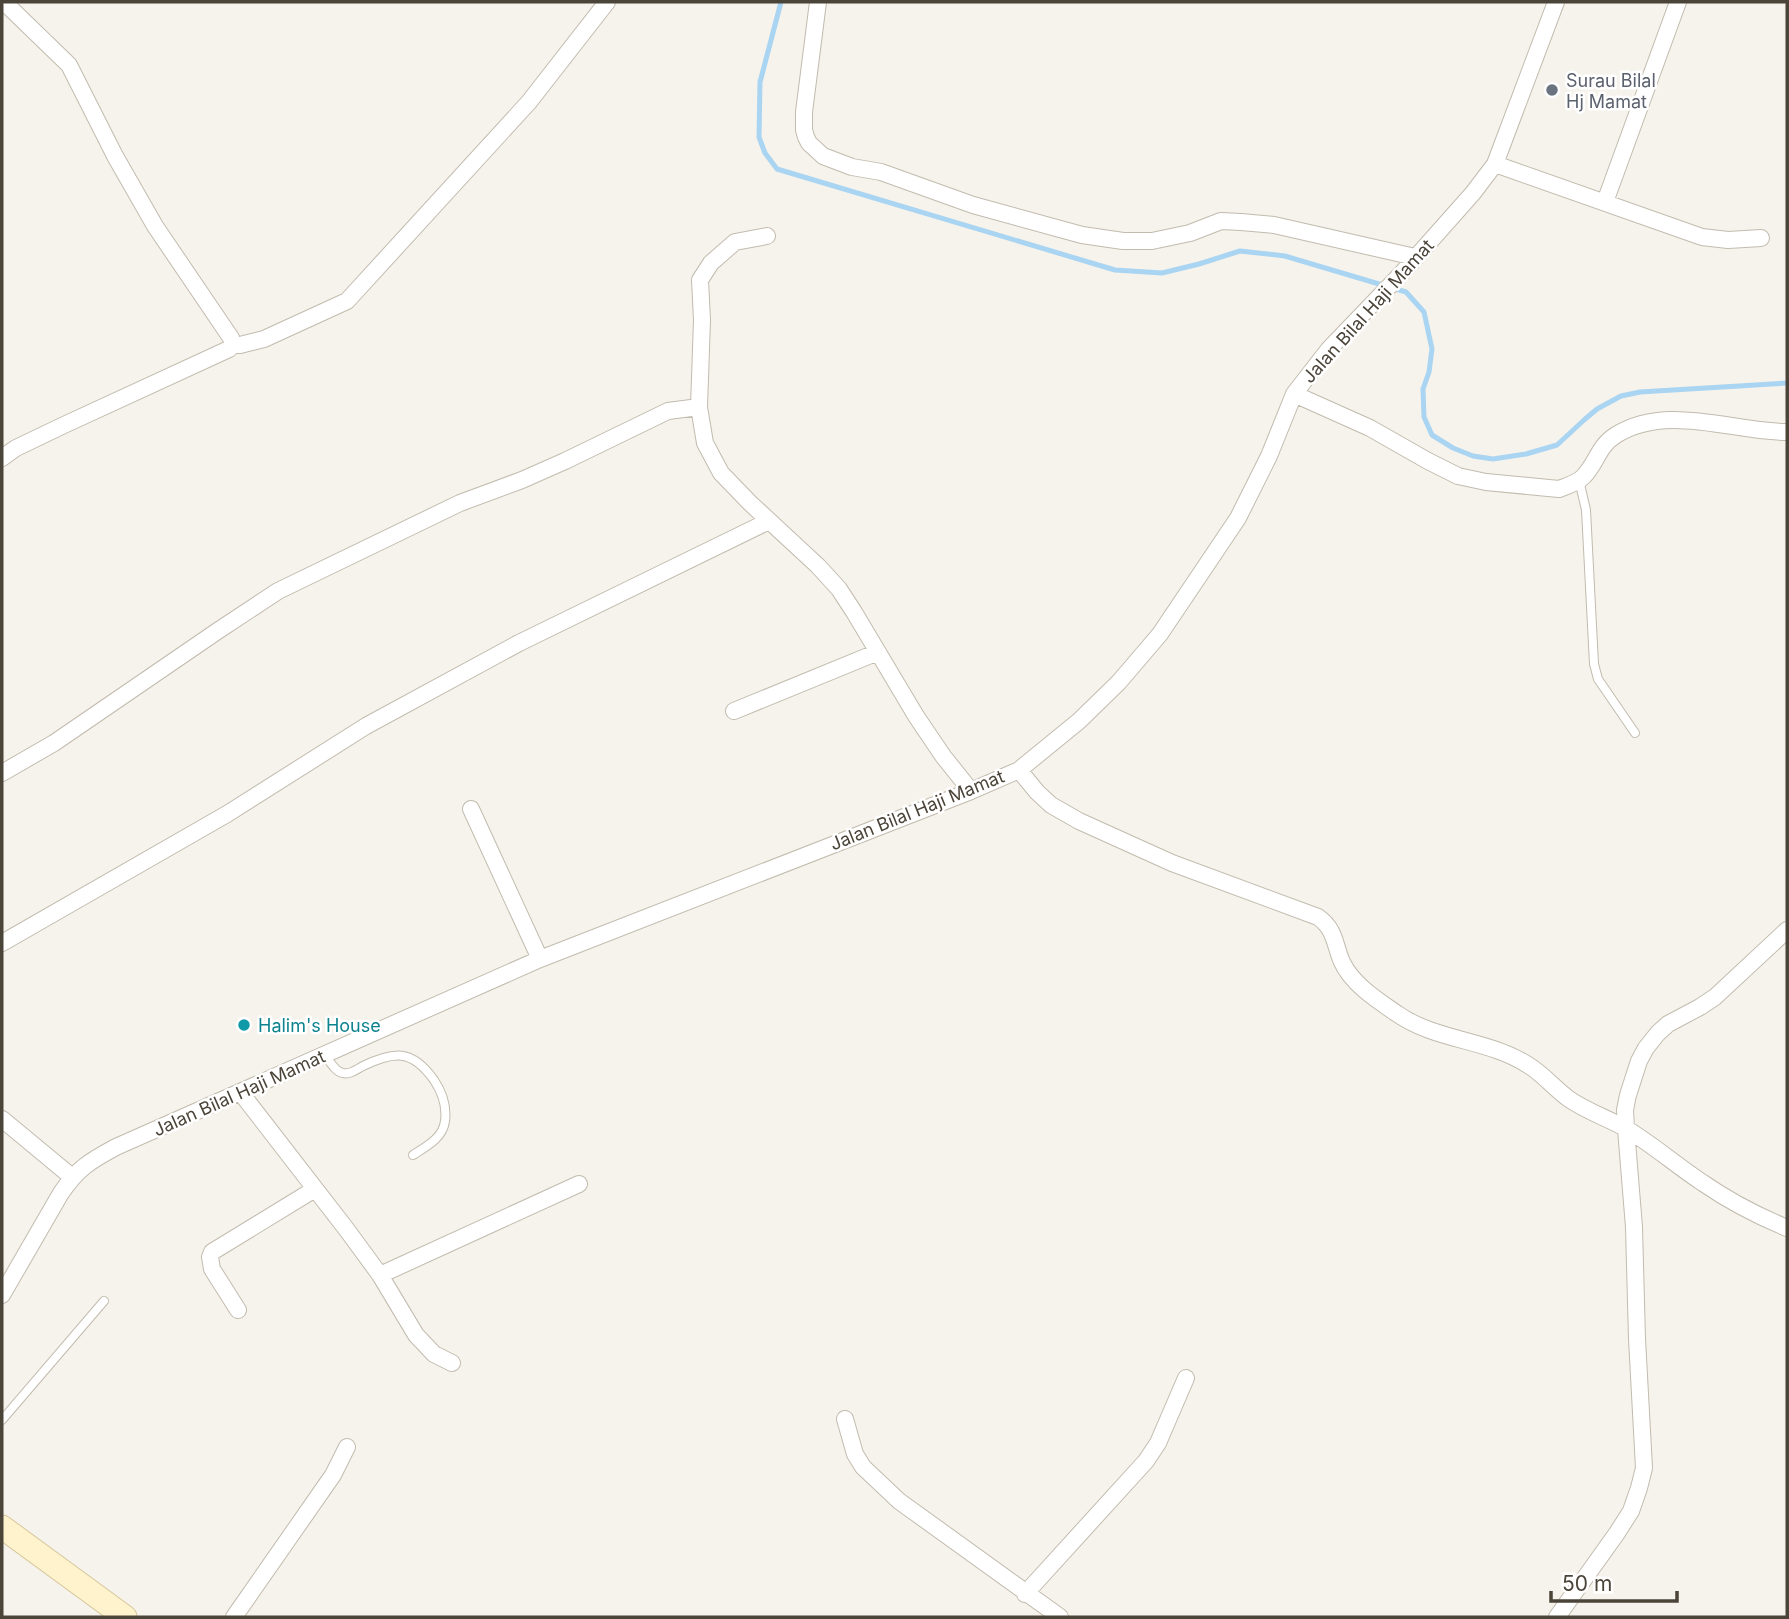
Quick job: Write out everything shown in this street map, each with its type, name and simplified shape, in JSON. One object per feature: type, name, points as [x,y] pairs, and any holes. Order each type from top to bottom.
[{"type":"main road","points":[[2,1527],[125,1617]]},
{"type":"street","points":[[4,2],[69,65],[115,156],[155,226],[231,338],[233,345]]},
{"type":"street","points":[[2,457],[233,345],[264,339],[347,301],[529,102],[607,2]]},
{"type":"street","points":[[818,2],[804,130],[809,143],[823,156],[852,167],[881,172],[973,205],[1082,235],[1123,241],[1152,241],[1190,233],[1221,222],[1241,222],[1274,225],[1415,257]]},
{"type":"street","name":"Jalan Bilal Haji Mamat","points":[[2,1295],[72,1177],[89,1162],[116,1147],[540,959],[1019,770],[1079,721],[1119,682],[1160,634],[1238,518],[1269,456],[1294,394],[1329,349],[1474,193],[1495,164],[1556,2]]},
{"type":"street","points":[[1605,202],[1678,2]]},
{"type":"street","points":[[1495,164],[1702,237],[1728,240],[1761,237]]},
{"type":"street","points":[[766,236],[735,242],[711,262],[700,280],[702,320],[699,407],[705,443],[721,473],[839,589],[936,746],[971,791]]},
{"type":"street","points":[[1294,394],[1370,428],[1458,475],[1486,482],[1559,489],[1585,476],[1604,443],[1637,425],[1700,421],[1787,432]]},
{"type":"street","points":[[2,773],[54,743],[278,591],[460,503],[565,461],[668,411],[699,407]]},
{"type":"street","points":[[2,943],[227,814],[366,726],[519,643],[769,521]]},
{"type":"street","points":[[734,711],[878,652]]},
{"type":"street","points":[[1019,770],[1051,805],[1079,821],[1172,863],[1318,917],[1332,931],[1343,964],[1353,978],[1397,1015],[1417,1025],[1509,1054],[1531,1066],[1570,1101],[1626,1129],[1732,1202],[1787,1228]]},
{"type":"street","points":[[471,809],[540,959]]},
{"type":"street","points":[[1557,1617],[1631,1511],[1644,1468],[1634,1227],[1625,1110],[1639,1061],[1646,1048],[1668,1024],[1715,997],[1787,930]]},
{"type":"street","points":[[241,1093],[380,1275],[416,1335],[434,1354],[452,1363]]},
{"type":"street","points":[[2,1119],[72,1177]]},
{"type":"street","points":[[380,1275],[579,1184]]},
{"type":"street","points":[[238,1310],[212,1269],[212,1252],[315,1189]]},
{"type":"street","points":[[1026,1594],[1146,1461],[1158,1443],[1185,1378]]},
{"type":"street","points":[[845,1419],[855,1454],[863,1467],[899,1501],[1060,1617]]},
{"type":"street","points":[[234,1617],[333,1475],[347,1447]]},
{"type":"lane","points":[[1579,480],[1586,510],[1594,664],[1598,679],[1635,733]]},
{"type":"lane","points":[[324,1054],[337,1070],[343,1073],[350,1073],[381,1057],[391,1055],[402,1055],[423,1067],[444,1098],[445,1121],[441,1134],[413,1155]]},
{"type":"lane","points":[[2,1420],[104,1301]]},
{"type":"waterway","points":[[781,2],[760,82],[759,137],[765,153],[777,169],[1115,270],[1162,273],[1240,251],[1285,256],[1406,292],[1424,312],[1432,349],[1429,372],[1423,389],[1424,417],[1432,435],[1473,456],[1493,459],[1526,454],[1557,445],[1597,409],[1621,396],[1640,392],[1787,383]]},
{"type":"place","name":"Surau Bilal Hj Mamat","points":[[1552,90]]},
{"type":"place","name":"Halim's House","points":[[244,1025]]}]
